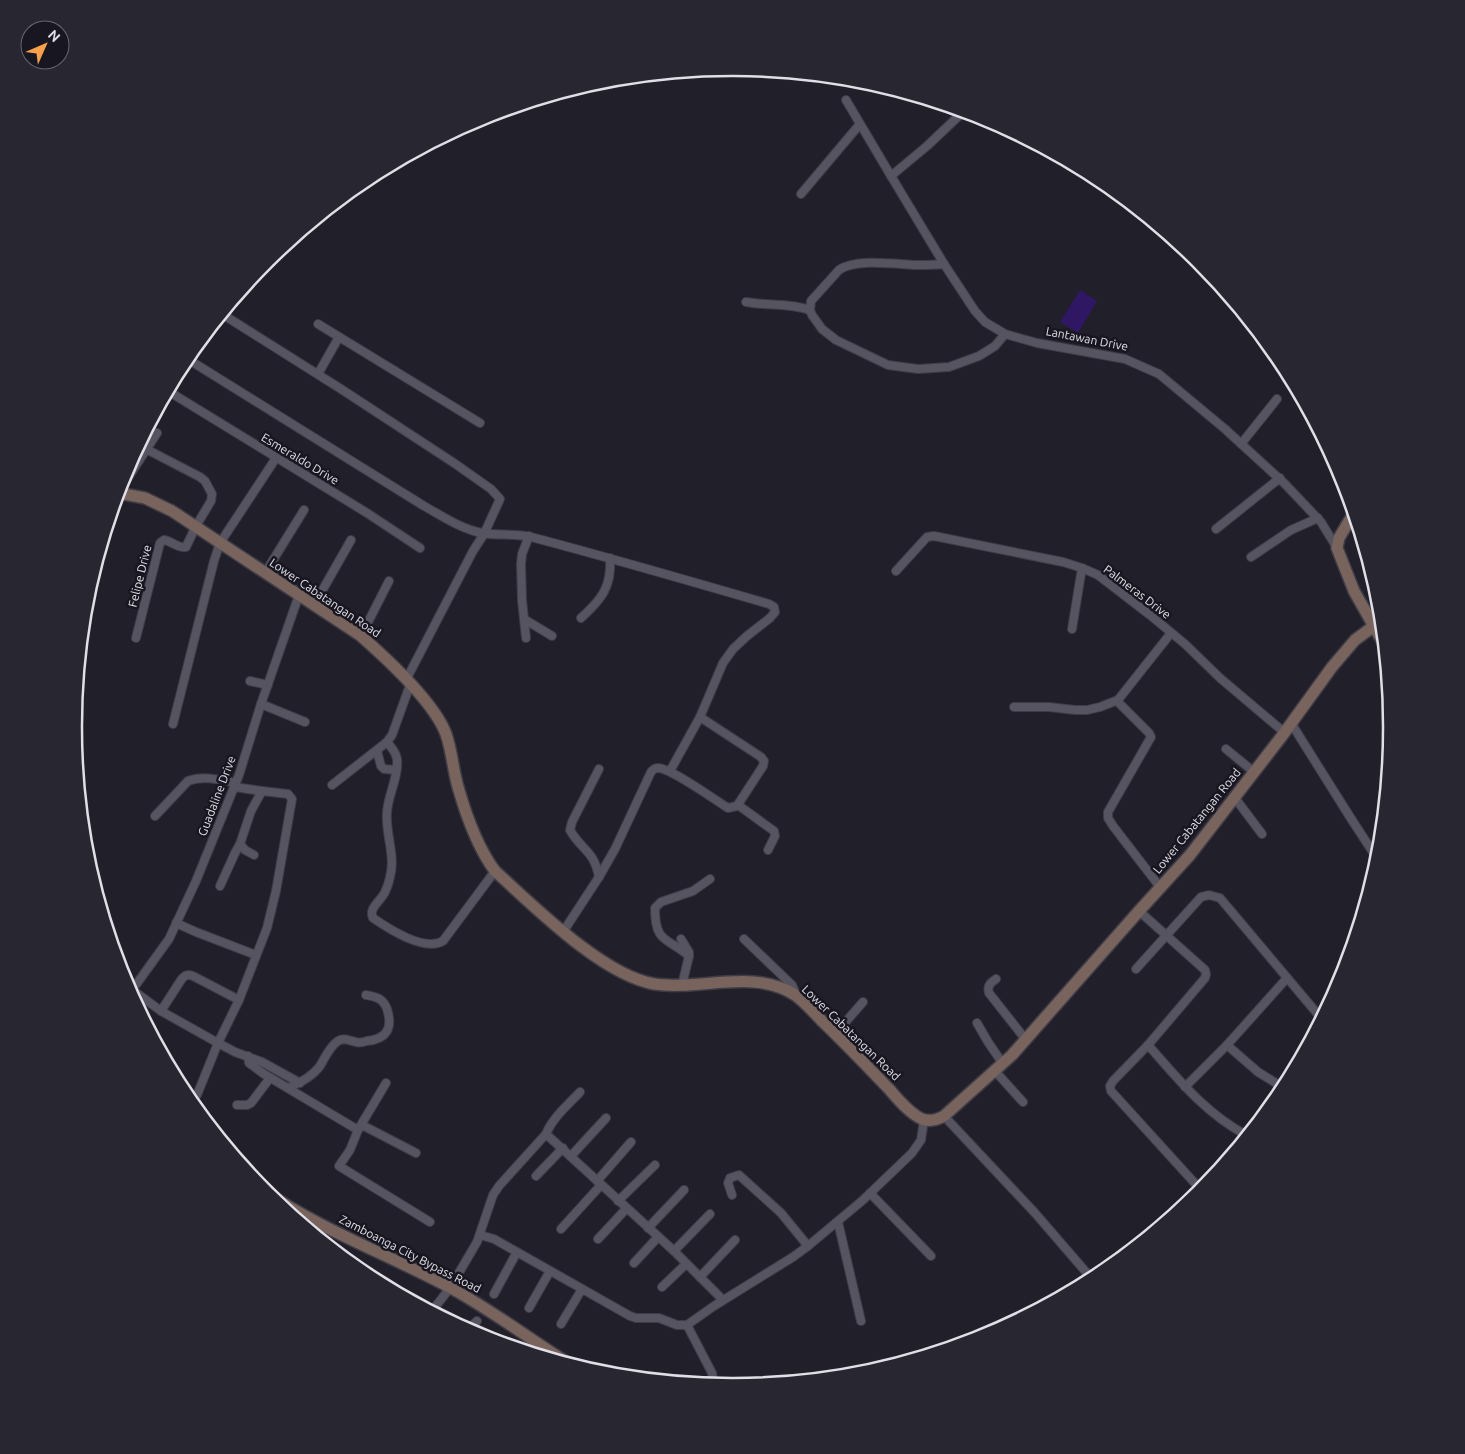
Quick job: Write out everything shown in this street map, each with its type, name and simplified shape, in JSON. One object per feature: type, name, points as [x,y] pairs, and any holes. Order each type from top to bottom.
[{"type":"street","name":"Lantawan Drive","points":[[846,100],[944,264],[975,311],[985,322],[1005,334],[1037,343],[1125,359],[1159,374],[1280,478],[1318,518],[1338,548],[1354,591],[1376,629]]},
{"type":"street","points":[[891,176],[958,117]]},
{"type":"street","points":[[800,194],[860,124]]},
{"type":"street","points":[[944,264],[865,263],[844,266],[838,270],[811,301],[810,310],[822,329],[836,340],[888,365],[911,368],[949,367],[956,365],[979,356],[995,346],[1005,334]]},
{"type":"street","points":[[746,302],[761,305],[797,306],[810,310]]},
{"type":"street","points":[[227,317],[454,463],[495,493],[500,499],[408,683],[392,735],[377,751],[332,785]]},
{"type":"street","points":[[318,324],[480,423]]},
{"type":"street","points":[[318,374],[340,337]]},
{"type":"street","points":[[193,362],[458,526],[484,534],[528,536],[689,580],[774,607],[775,612],[770,618],[733,649],[723,663],[700,717],[670,771]]},
{"type":"street","name":"Esmeraldo Drive","points":[[174,394],[420,548]]},
{"type":"street","points":[[1241,444],[1277,399]]},
{"type":"street","points":[[142,454],[157,433]]},
{"type":"street","points":[[146,449],[200,477],[209,487],[212,494],[211,501],[196,526]]},
{"type":"street","points":[[172,724],[220,544],[276,458]]},
{"type":"street","points":[[1216,529],[1280,478]]},
{"type":"street","name":"Lower Cabatangan Road","points":[[125,494],[156,502],[196,526],[220,544],[360,636],[380,652],[431,709],[446,734],[458,787],[473,830],[486,859],[495,871],[563,932],[608,965],[625,974],[654,984],[682,985],[757,982],[766,983],[794,995],[910,1111],[924,1120]]},
{"type":"street","points":[[265,573],[304,510]]},
{"type":"street","points":[[1251,557],[1290,530],[1318,518]]},
{"type":"street","points":[[1338,548],[1339,538],[1349,519]]},
{"type":"street","name":"Felipe Drive","points":[[136,638],[160,543],[167,540],[182,548],[186,548],[196,526]]},
{"type":"street","points":[[526,638],[521,564],[528,536]]},
{"type":"street","name":"Palmeras Drive","points":[[896,571],[927,537],[934,536],[1063,562],[1082,568],[1098,575],[1150,615],[1284,733]]},
{"type":"street","points":[[314,605],[351,540]]},
{"type":"street","points":[[581,618],[606,590],[611,573],[610,558]]},
{"type":"street","points":[[1072,629],[1082,568]]},
{"type":"street","points":[[360,636],[389,581]]},
{"type":"street","name":"Guadaline Drive","points":[[135,984],[169,939],[196,881],[235,785],[299,595]]},
{"type":"street","points":[[524,619],[552,636]]},
{"type":"street","name":"Lower Cabatangan Road","points":[[944,1116],[999,1068],[1026,1040],[1190,855],[1236,798],[1346,650],[1355,640],[1374,626]]},
{"type":"street","points":[[1014,707],[1087,710],[1118,700],[1171,633]]},
{"type":"street","points":[[250,680],[268,685]]},
{"type":"street","points":[[1118,700],[1151,737],[1108,812],[1108,818],[1160,887]]},
{"type":"street","points":[[261,704],[305,722]]},
{"type":"street","points":[[563,932],[618,842],[654,769],[670,771],[728,808],[733,808],[738,804],[763,766],[764,761],[761,757],[700,717]]},
{"type":"street","points":[[1291,722],[1372,850]]},
{"type":"street","points":[[387,742],[397,758],[387,814],[387,828],[393,862],[385,892],[372,910],[373,918],[400,935],[438,944],[443,941],[495,871]]},
{"type":"street","points":[[1226,749],[1254,772]]},
{"type":"street","points":[[377,751],[381,766],[384,769],[396,770]]},
{"type":"street","points":[[598,877],[597,866],[592,857],[574,838],[570,830],[572,822],[599,769]]},
{"type":"street","points":[[155,816],[188,781],[202,778],[262,791],[288,794],[292,802],[276,891],[267,928],[239,1000],[218,1043],[197,1095]]},
{"type":"street","points":[[220,886],[234,853],[240,844],[251,811],[262,791]]},
{"type":"street","points":[[1236,798],[1262,834]]},
{"type":"street","points":[[738,804],[774,831],[775,836],[768,850]]},
{"type":"street","points":[[240,844],[245,850],[254,854]]},
{"type":"street","points":[[690,956],[662,938],[655,917],[655,908],[661,902],[694,891],[710,879]]},
{"type":"street","points":[[1136,969],[1201,897],[1209,895],[1220,898],[1317,1013]]},
{"type":"street","points":[[1139,911],[1206,970],[1206,974],[1205,978],[1148,1045],[1113,1081],[1110,1086],[1111,1091],[1196,1184]]},
{"type":"street","points":[[176,923],[256,955]]},
{"type":"street","points":[[681,939],[690,956],[682,985]]},
{"type":"street","points":[[744,939],[792,985],[795,992],[794,995]]},
{"type":"street","points":[[161,1011],[185,975],[193,976],[239,1000]]},
{"type":"street","points":[[1185,1087],[1287,978]]},
{"type":"street","points":[[996,979],[989,985],[989,994],[1026,1040]]},
{"type":"street","points":[[288,1088],[300,1083],[318,1068],[338,1041],[347,1039],[356,1042],[374,1041],[386,1034],[389,1020],[385,1004],[381,999],[366,995]]},
{"type":"street","points":[[141,997],[218,1043],[235,1052],[262,1062],[300,1083]]},
{"type":"street","points":[[835,1034],[863,1002]]},
{"type":"street","points":[[978,1023],[999,1068],[1023,1102]]},
{"type":"street","points":[[1226,1044],[1258,1072],[1277,1084]]},
{"type":"street","points":[[1148,1045],[1202,1105],[1227,1125],[1241,1133]]},
{"type":"street","points":[[248,1056],[251,1066],[270,1078],[360,1127],[416,1153]]},
{"type":"street","points":[[238,1105],[247,1105],[251,1102],[270,1078]]},
{"type":"street","points":[[386,1083],[360,1127],[350,1150],[339,1166],[430,1222]]},
{"type":"street","points":[[436,1306],[450,1288],[480,1235],[493,1194],[546,1134],[549,1126],[580,1092]]},
{"type":"street","points":[[480,1235],[494,1239],[630,1316],[636,1318],[659,1318],[677,1325],[687,1325],[723,1300],[793,1257],[838,1222],[918,1145],[921,1140],[924,1120],[932,1121],[944,1116],[1087,1273]]},
{"type":"street","points":[[571,1156],[606,1118]]},
{"type":"street","points":[[546,1134],[674,1251],[723,1300]]},
{"type":"street","points":[[561,1229],[631,1142]]},
{"type":"street","points":[[536,1176],[563,1148]]},
{"type":"street","points":[[618,1201],[655,1165]]},
{"type":"street","points":[[732,1195],[728,1183],[730,1178],[739,1175],[781,1213],[808,1246]]},
{"type":"street","points":[[648,1228],[684,1190]]},
{"type":"street","points":[[870,1193],[931,1256]]},
{"type":"street","points":[[598,1239],[626,1209]]},
{"type":"street","name":"Zamboanga City Bypass Road","points":[[300,1213],[450,1288],[485,1308],[551,1352]]},
{"type":"street","points":[[674,1251],[710,1214]]},
{"type":"street","points":[[838,1222],[861,1321]]},
{"type":"street","points":[[634,1263],[658,1237]]},
{"type":"street","points":[[700,1277],[735,1240]]},
{"type":"street","points":[[494,1294],[517,1252]]},
{"type":"street","points":[[662,1288],[686,1264]]},
{"type":"street","points":[[529,1308],[550,1271]]},
{"type":"street","points":[[561,1324],[582,1289]]},
{"type":"street","points":[[474,1324],[477,1321]]},
{"type":"street","points":[[687,1325],[713,1377]]},
{"type":"shaded area","points":[[1080,290],[1097,301],[1078,333],[1060,322]]}]
